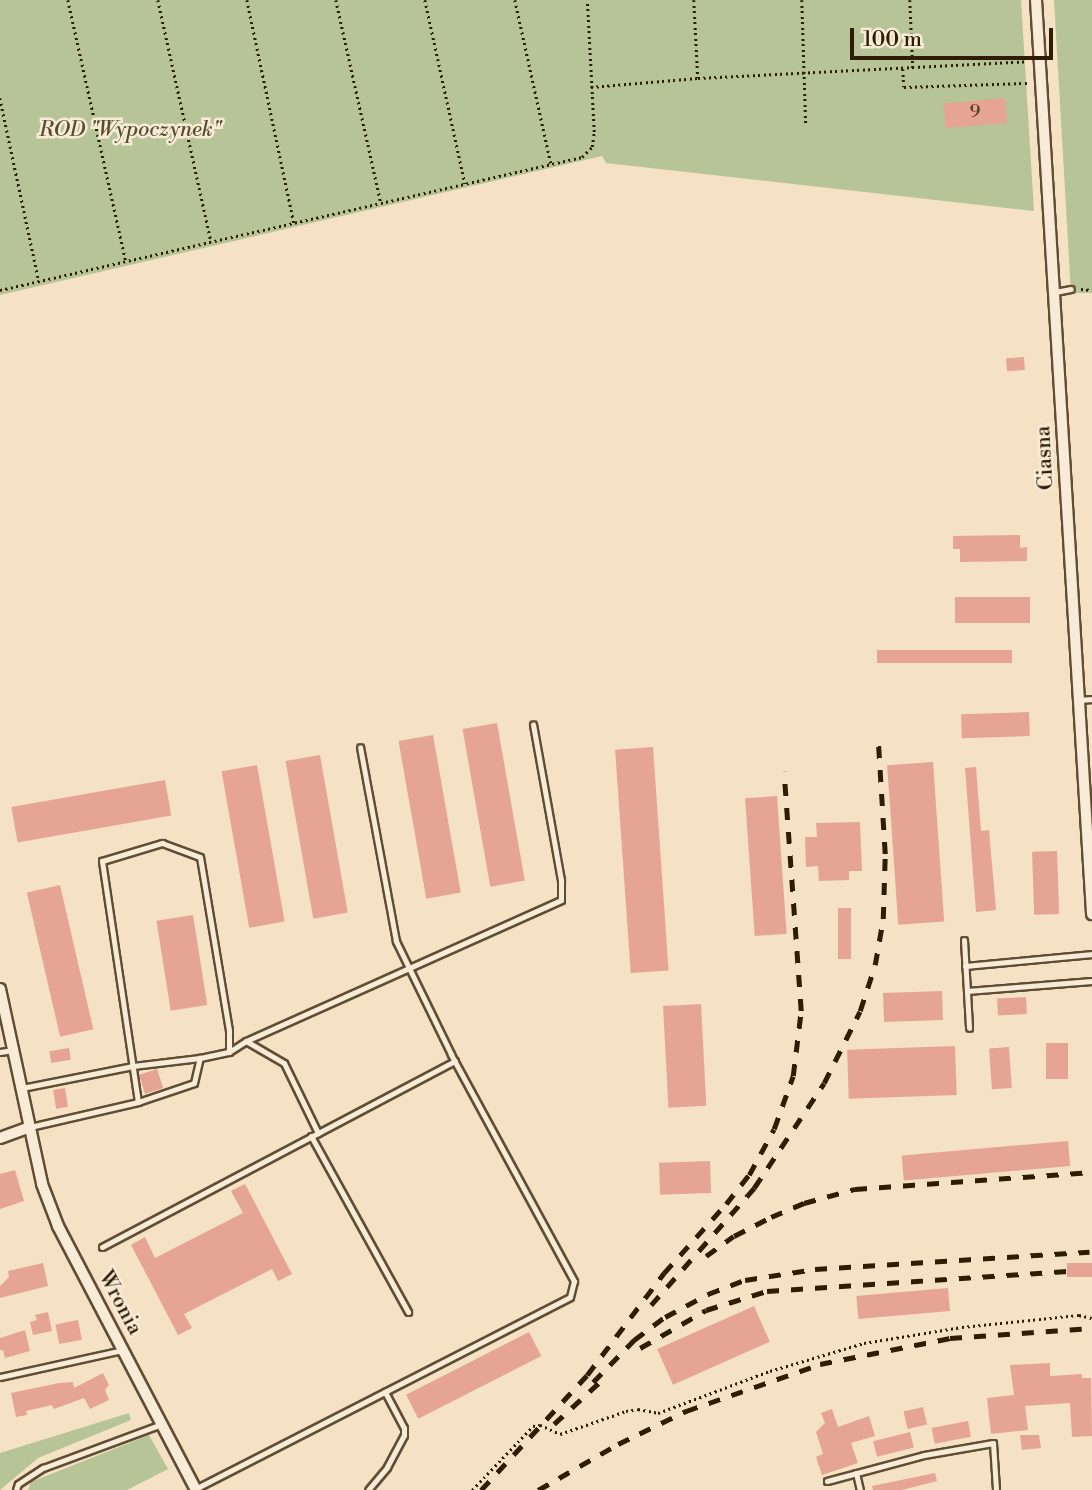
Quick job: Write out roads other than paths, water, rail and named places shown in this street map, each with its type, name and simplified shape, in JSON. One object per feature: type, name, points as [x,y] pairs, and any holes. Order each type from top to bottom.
[{"type":"street","name":"Ciasna","points":[[1036,0],[1092,914]]},
{"type":"street","name":"Wronia","points":[[0,989],[42,1184],[58,1226],[195,1490]]},
{"type":"street","points":[[0,1139],[30,1127]]},
{"type":"lane","points":[[1055,292],[1071,289]]},
{"type":"lane","points":[[1079,700],[1092,699]]},
{"type":"lane","points":[[22,1088],[133,1066],[229,1052],[246,1041],[561,900],[561,880],[533,725]]},
{"type":"lane","points":[[195,1490],[570,1297],[574,1281],[455,1062],[396,941],[360,747]]},
{"type":"lane","points":[[138,1102],[102,861],[162,843],[200,857],[229,1030],[229,1052]]},
{"type":"lane","points":[[964,940],[969,1028]]},
{"type":"lane","points":[[965,966],[1092,954]]},
{"type":"lane","points":[[967,990],[1092,981]]},
{"type":"lane","points":[[246,1041],[284,1063],[318,1133]]},
{"type":"lane","points":[[0,1052],[13,1050]]},
{"type":"lane","points":[[30,1127],[138,1102],[194,1083],[200,1058]]},
{"type":"lane","points":[[102,1247],[455,1062]]},
{"type":"lane","points":[[311,1136],[408,1312]]},
{"type":"lane","points":[[0,1377],[123,1350]]},
{"type":"lane","points":[[368,1490],[387,1467],[404,1435],[404,1427],[385,1392]]},
{"type":"lane","points":[[16,1490],[18,1485],[43,1468],[162,1424]]},
{"type":"lane","points":[[827,1481],[924,1455],[993,1443],[996,1490]]},
{"type":"lane","points":[[856,1473],[860,1490]]},
{"type":"railway","points":[[651,1305],[754,1188],[824,1083],[860,1011],[875,965],[883,919],[885,854],[878,741]]},
{"type":"railway","points":[[481,1490],[587,1375],[664,1273],[726,1204],[749,1175],[774,1129],[793,1076],[801,1011],[784,772]]},
{"type":"railway","points":[[706,1256],[734,1236],[771,1217],[804,1203],[855,1189],[1092,1172]]},
{"type":"railway","points":[[593,1382],[634,1340],[665,1317],[708,1294],[745,1280],[815,1269],[1089,1252]]},
{"type":"railway","points":[[640,1348],[706,1310],[767,1291],[1067,1271]]},
{"type":"railway","points":[[538,1490],[618,1444],[686,1411],[820,1364],[950,1338],[1092,1328]]},
{"type":"railway","points":[[554,1424],[603,1379]]},
{"type":"park label","name":"ROD \"Wypoczynek\"","points":[[130,130]]}]
